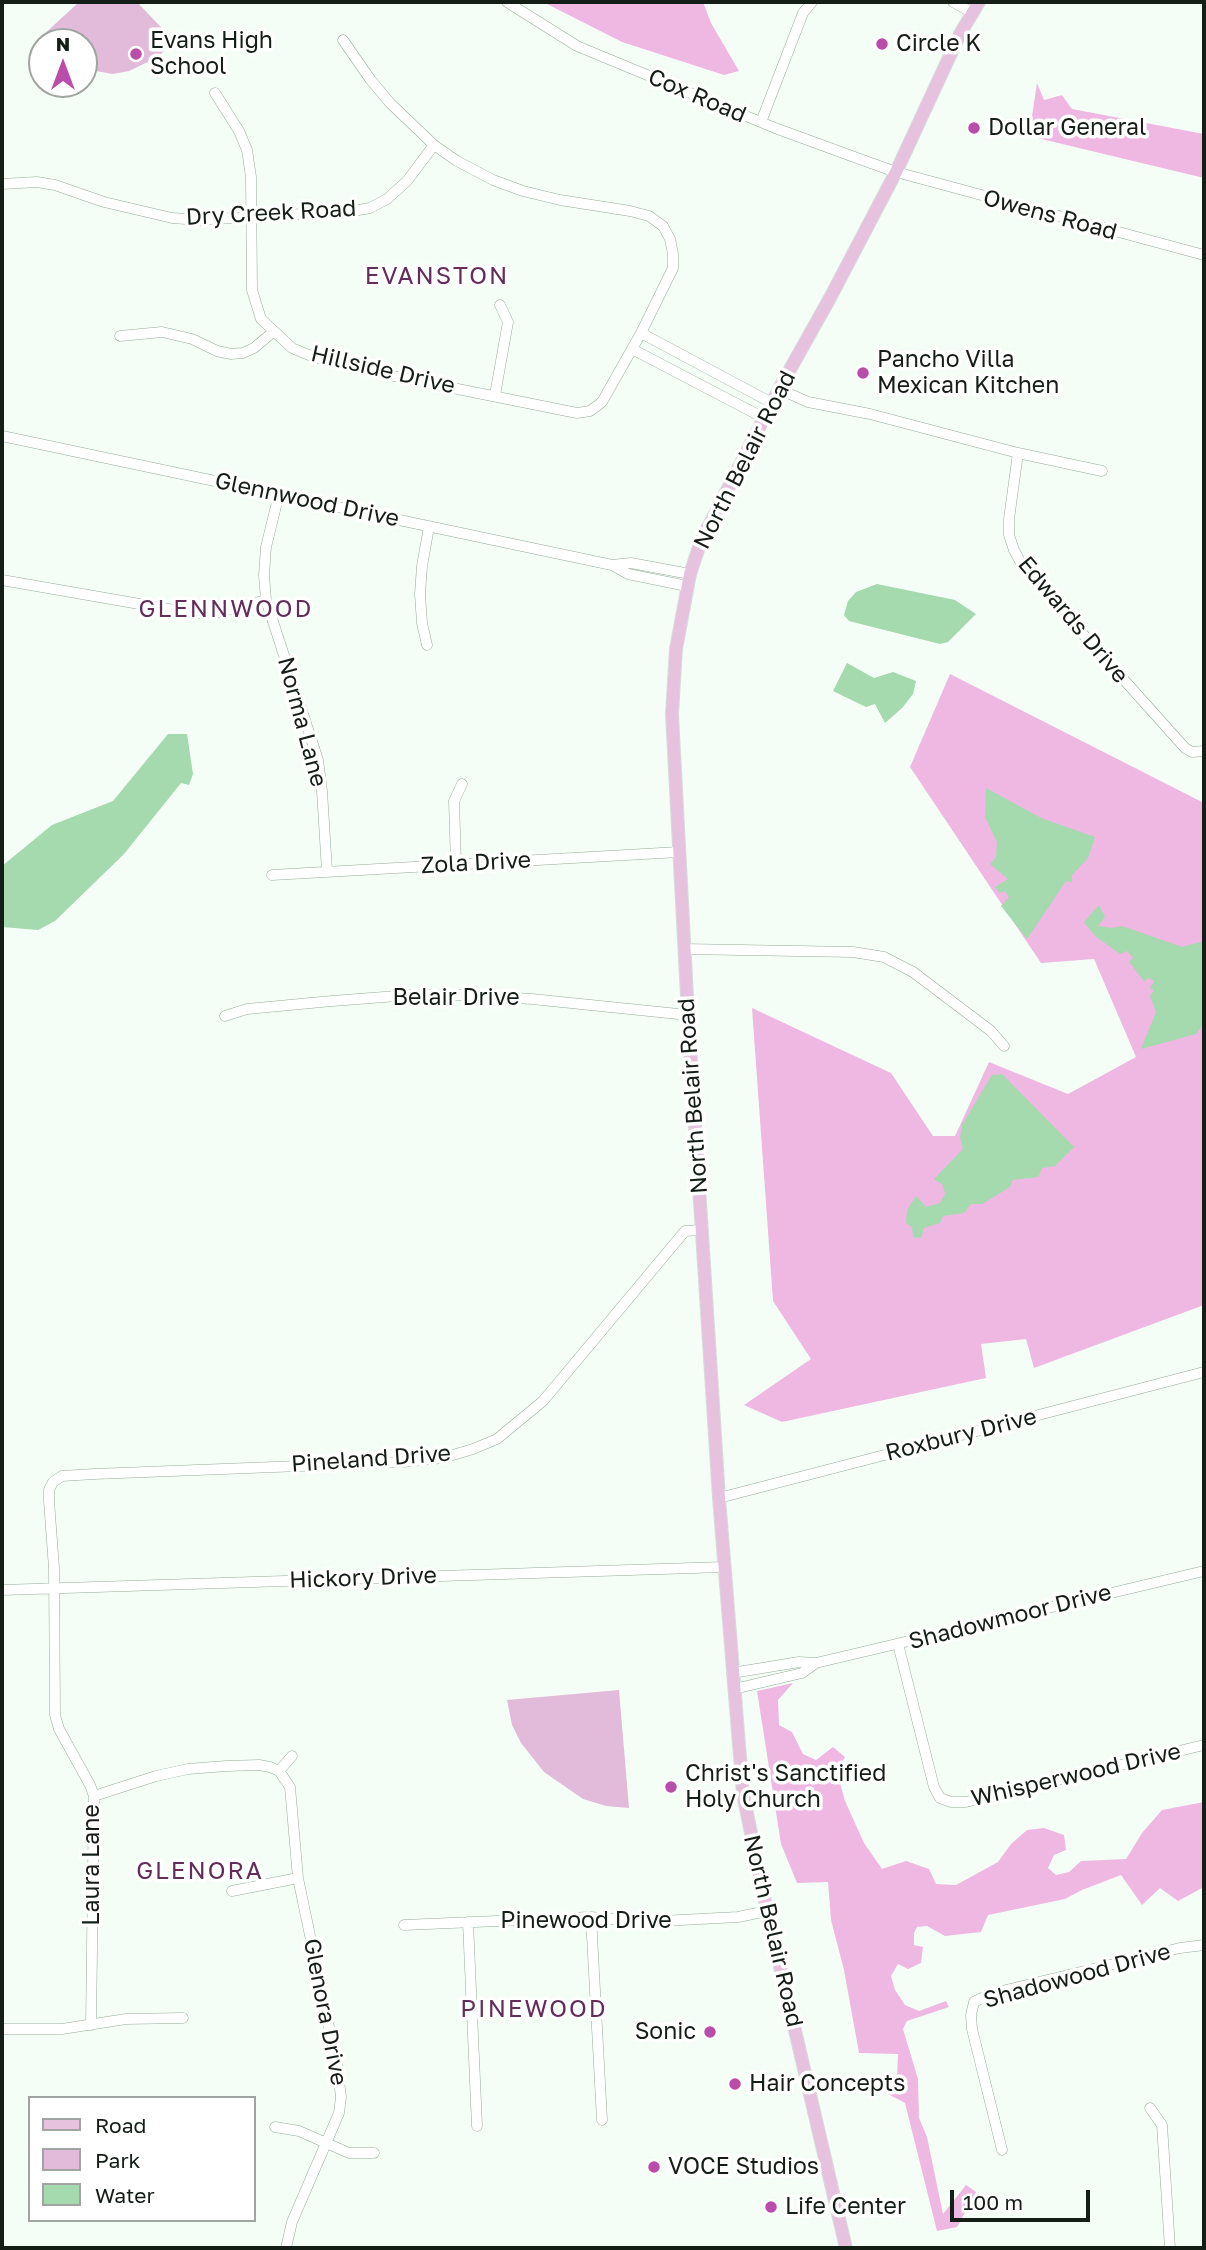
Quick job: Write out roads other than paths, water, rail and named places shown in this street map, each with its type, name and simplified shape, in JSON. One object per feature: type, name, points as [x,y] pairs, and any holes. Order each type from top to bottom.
[{"type":"main road","name":"North Belair Road","points":[[846,2248],[767,1911],[743,1794],[701,1230],[672,714],[676,649],[689,580],[701,541],[779,388],[896,172],[960,34],[976,7]]},
{"type":"street","name":"Cox Road","points":[[507,2],[577,46],[761,122],[896,172]]},
{"type":"street","points":[[761,122],[803,13],[812,2]]},
{"type":"street","points":[[953,2],[976,7]]},
{"type":"street","points":[[343,40],[390,103],[434,145],[493,180],[560,200],[649,216],[663,226],[670,239],[673,268],[632,349],[764,418]]},
{"type":"street","name":"Hillside Drive","points":[[215,93],[234,122],[247,150],[251,177],[252,290],[261,319],[292,348],[316,358],[398,377],[577,413],[590,411],[602,402],[632,349]]},
{"type":"street","name":"Dry Creek Road","points":[[2,184],[37,182],[55,185],[142,213],[172,218],[353,211],[370,208],[387,199],[407,181],[434,145]]},
{"type":"street","name":"Owens Road","points":[[896,172],[1204,255]]},
{"type":"street","points":[[495,395],[508,322],[500,305]]},
{"type":"street","points":[[120,336],[162,332],[192,339],[216,351],[231,354],[254,348],[273,332]]},
{"type":"street","points":[[641,333],[772,403]]},
{"type":"street","points":[[779,388],[808,402],[870,414],[1018,453],[1102,471]]},
{"type":"street","name":"Glennwood Drive","points":[[2,436],[612,565],[628,574],[689,580]]},
{"type":"street","name":"Edwards Drive","points":[[1018,453],[1009,535],[1023,567],[1185,748],[1192,752],[1204,751]]},
{"type":"street","name":"Norma Lane","points":[[279,494],[266,547],[266,600],[318,760],[327,872]]},
{"type":"street","points":[[427,645],[420,594],[429,527]]},
{"type":"street","points":[[2,580],[191,613],[215,613],[266,600]]},
{"type":"street","points":[[456,864],[454,801],[462,784]]},
{"type":"street","name":"Zola Drive","points":[[272,875],[679,852]]},
{"type":"street","points":[[684,949],[853,952],[884,957],[913,972],[991,1031],[1004,1046]]},
{"type":"street","name":"Belair Drive","points":[[225,1016],[247,1009],[410,995],[532,999],[688,1015]]},
{"type":"street","name":"Pineland Drive","points":[[54,1588],[49,1490],[53,1482],[62,1476],[403,1461],[443,1458],[472,1450],[497,1439],[543,1401],[685,1231],[701,1230]]},
{"type":"street","name":"Roxbury Drive","points":[[719,1498],[1204,1372]]},
{"type":"street","name":"Hickory Drive","points":[[2,1590],[724,1567]]},
{"type":"street","name":"Shadowmoor Drive","points":[[732,1673],[799,1662],[816,1663],[1204,1571]]},
{"type":"street","name":"Laura Lane","points":[[54,1588],[55,1715],[59,1729],[94,1796],[91,2025]]},
{"type":"street","name":"Whisperwood Drive","points":[[898,1644],[934,1787],[940,1798],[951,1802],[966,1802],[1204,1745]]},
{"type":"street","name":"Shadowmoor Drive","points":[[734,1689],[802,1673],[816,1663]]},
{"type":"street","points":[[774,1666],[777,1679]]},
{"type":"street","points":[[94,1796],[188,1769],[260,1765],[279,1771],[292,1756]]},
{"type":"street","name":"Glenora Drive","points":[[279,1771],[290,1787],[298,1878],[340,2079],[341,2096],[339,2113],[292,2222],[286,2248]]},
{"type":"street","points":[[232,1891],[298,1878]]},
{"type":"street","name":"Pinewood Drive","points":[[404,1925],[592,1917],[643,1922],[738,1917],[767,1911]]},
{"type":"street","points":[[592,1917],[602,2120]]},
{"type":"street","points":[[468,1922],[477,2126]]},
{"type":"street","name":"Shadowood Drive","points":[[1002,2150],[972,2029],[974,2002],[1019,1987],[1180,1948],[1204,1945]]},
{"type":"street","points":[[2,2029],[62,2029],[126,2019],[183,2018]]},
{"type":"street","points":[[1150,2108],[1162,2125],[1170,2248]]},
{"type":"street","points":[[275,2127],[299,2131],[349,2153],[374,2153]]},
{"type":"water","points":[[877,584],[955,600],[976,614],[948,642],[940,644],[849,621],[844,615],[848,601],[856,592]]},
{"type":"water","points":[[847,663],[874,678],[893,672],[916,681],[913,694],[885,723],[875,704],[866,707],[833,691]]},
{"type":"water","points":[[168,734],[187,734],[193,774],[189,785],[181,783],[124,854],[55,921],[38,930],[2,927],[2,866],[52,825],[113,801]]},
{"type":"water","points":[[986,788],[1041,818],[1095,837],[1088,858],[1072,875],[1072,883],[1066,881],[1027,939],[1001,906],[1009,897],[1005,891],[1000,893],[995,887],[1008,879],[990,864],[996,857],[997,842],[985,817]]},
{"type":"water","points":[[1099,905],[1105,917],[1098,926],[1122,926],[1182,947],[1204,941],[1204,1023],[1196,1034],[1141,1049],[1156,1012],[1150,996],[1154,990],[1150,988],[1154,981],[1149,978],[1144,981],[1129,962],[1133,958],[1127,951],[1120,954],[1095,936],[1084,922]]},
{"type":"water","points":[[1002,1074],[1074,1147],[1055,1166],[1042,1168],[1038,1177],[1013,1180],[1010,1187],[982,1204],[971,1204],[964,1213],[943,1216],[940,1223],[924,1228],[921,1238],[913,1237],[912,1227],[906,1223],[907,1210],[916,1196],[926,1207],[940,1203],[945,1194],[943,1185],[934,1179],[963,1149],[960,1138],[962,1125],[992,1075]]},
{"type":"place","name":"Circle K","points":[[882,44]]},
{"type":"place","name":"Evans High School","points":[[136,54]]},
{"type":"place","name":"Dollar General","points":[[974,128]]},
{"type":"place","name":"Pancho Villa Mexican Kitchen","points":[[863,373]]},
{"type":"place","name":"Christ's Sanctified Holy Church","points":[[671,1787]]},
{"type":"place","name":"Sonic","points":[[710,2032]]},
{"type":"place","name":"Hair Concepts","points":[[735,2084]]},
{"type":"place","name":"VOCE Studios","points":[[654,2167]]},
{"type":"place","name":"Life Center","points":[[771,2207]]},
{"type":"district","name":"EVANSTON","points":[[437,276]]},
{"type":"district","name":"GLENNWOOD","points":[[226,609]]},
{"type":"district","name":"GLENORA","points":[[200,1871]]},
{"type":"district","name":"PINEWOOD","points":[[534,2009]]}]
